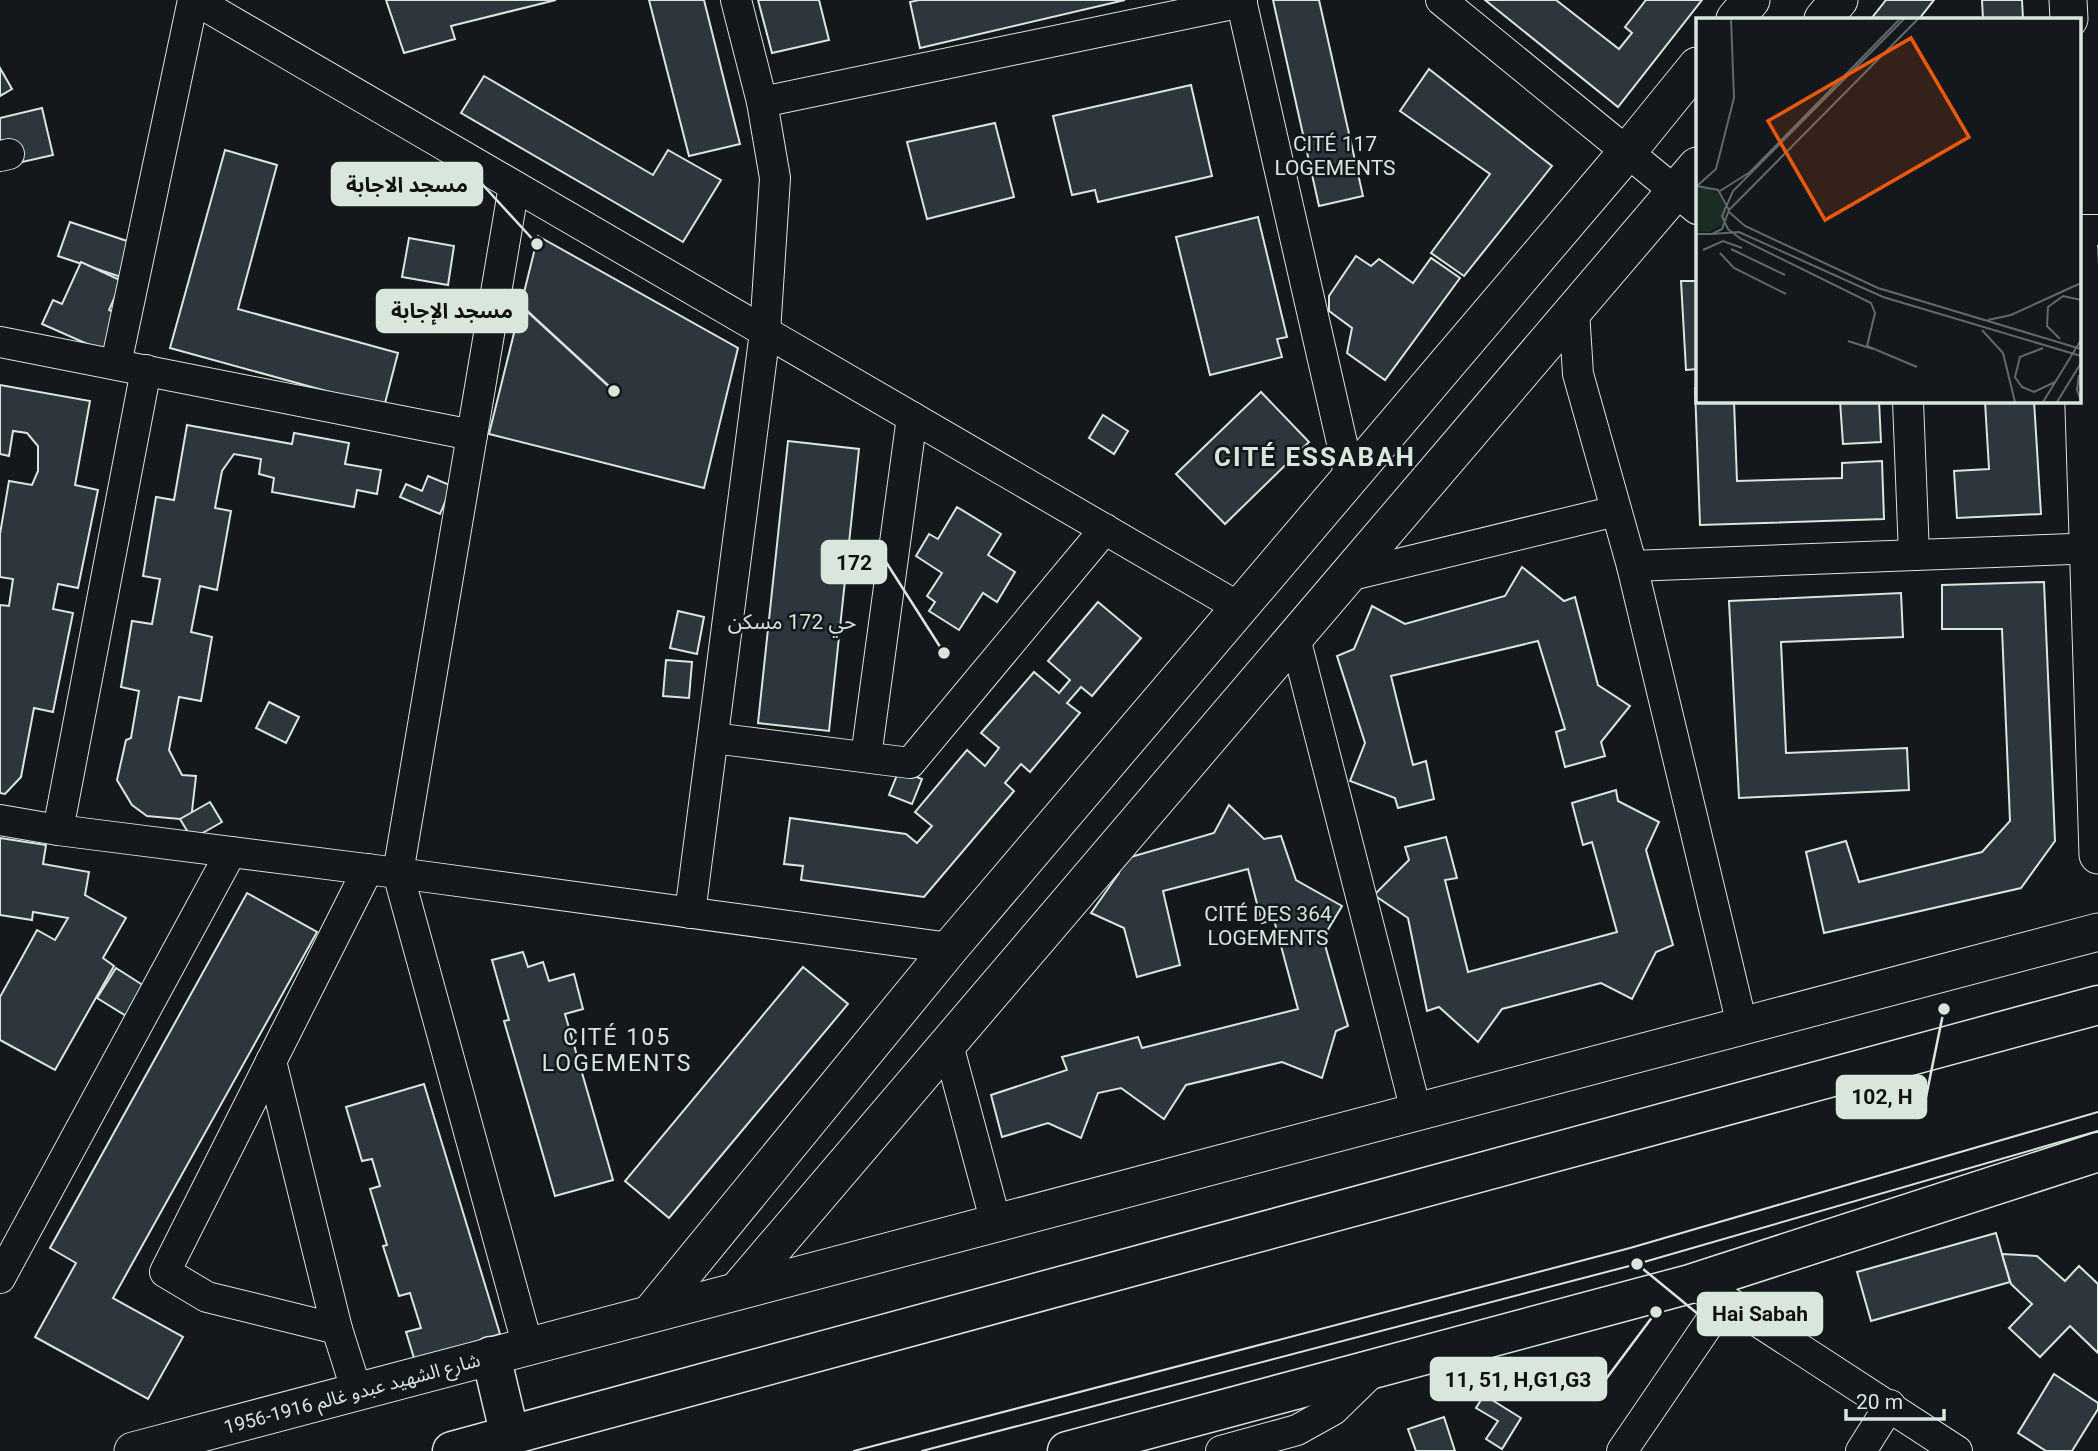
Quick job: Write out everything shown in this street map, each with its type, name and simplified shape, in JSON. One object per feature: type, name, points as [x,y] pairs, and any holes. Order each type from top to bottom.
[{"type":"main road","points":[[452,1451],[2098,1005]]},
{"type":"main road","points":[[1067,1451],[1690,1283],[2098,1152]]},
{"type":"main road","points":[[491,1356],[510,1436]]},
{"type":"street","points":[[116,364],[194,0],[1240,608]]},
{"type":"street","points":[[690,913],[765,332],[775,178],[762,102],[736,0]]},
{"type":"street","points":[[737,1291],[1574,312],[1690,189],[1628,151],[1441,0]]},
{"type":"street","points":[[1736,18],[1751,0]]},
{"type":"street","points":[[1824,18],[1839,0]]},
{"type":"street","points":[[2068,0],[2069,18]]},
{"type":"street","points":[[762,102],[1241,1],[1350,478]]},
{"type":"street","points":[[650,1314],[950,948],[1628,151],[1696,67]]},
{"type":"street","points":[[514,186],[398,873],[528,1347]]},
{"type":"street","points":[[2080,230],[2098,230]]},
{"type":"street","points":[[2080,270],[2093,548],[2098,855]]},
{"type":"street","points":[[1574,312],[1578,374],[1632,566],[1742,1025]]},
{"type":"street","points":[[0,342],[472,435]]},
{"type":"street","points":[[58,830],[146,370]]},
{"type":"street","points":[[1908,402],[1913,555]]},
{"type":"street","points":[[866,757],[912,417]]},
{"type":"street","points":[[1348,576],[1616,511]]},
{"type":"street","points":[[713,738],[910,763],[1105,529]]},
{"type":"street","points":[[1632,566],[2093,548]]},
{"type":"street","points":[[1294,638],[1416,1111]]},
{"type":"street","points":[[0,820],[58,830],[950,948]]},
{"type":"street","points":[[0,1278],[231,852]]},
{"type":"street","points":[[337,1329],[207,1297],[164,1272],[368,869]]},
{"type":"street","name":"شارع الشهيد عبدو غالم 1916-1956","points":[[133,1451],[2098,932]]},
{"type":"street","points":[[948,1045],[996,1223]]},
{"type":"street","points":[[271,1061],[337,1329],[357,1392]]},
{"type":"street","points":[[1690,1283],[1725,1300],[1957,1451]]},
{"type":"street","points":[[1622,1451],[1725,1300]]},
{"type":"street","points":[[1224,1451],[1297,1430],[1321,1417],[1333,1410],[1377,1368]]},
{"type":"street","points":[[1861,1451],[1890,1405]]},
{"type":"building","points":[[386,0],[556,0],[451,26],[455,39],[404,53]]},
{"type":"building","points":[[649,0],[704,0],[740,144],[689,156]]},
{"type":"building","points":[[758,0],[819,0],[829,40],[772,53]]},
{"type":"building","points":[[1125,0],[920,48],[910,2]]},
{"type":"building","points":[[1273,0],[1319,0],[1363,196],[1319,206]]},
{"type":"building","points":[[1485,0],[1556,0],[1619,49],[1632,33],[1625,27],[1646,0],[1702,0],[1618,107]]},
{"type":"building","points":[[1886,0],[1934,0],[1920,18],[1872,18]]},
{"type":"building","points":[[1982,0],[2022,0],[2023,18],[1983,18]]},
{"type":"building","points":[[0,68],[12,89],[0,96]]},
{"type":"building","points":[[1429,69],[1552,166],[1464,276],[1431,253],[1490,174],[1400,111]]},
{"type":"building","points":[[484,76],[653,175],[668,150],[721,180],[683,242],[461,113]]},
{"type":"building","points":[[1191,85],[1212,176],[1098,202],[1095,190],[1072,195],[1053,116]]},
{"type":"building","points":[[42,108],[53,155],[0,167],[0,118]]},
{"type":"building","points":[[995,123],[1014,197],[927,219],[907,142]]},
{"type":"building","points":[[225,150],[277,165],[238,309],[398,353],[384,407],[170,348]]},
{"type":"building","points":[[1258,217],[1287,337],[1277,339],[1282,357],[1210,375],[1176,237]]},
{"type":"building","points":[[70,222],[148,248],[136,282],[58,256]]},
{"type":"building","points":[[538,236],[738,348],[704,488],[489,434]]},
{"type":"building","points":[[409,238],[454,246],[448,285],[402,277]]},
{"type":"building","points":[[1356,256],[1371,266],[1379,259],[1413,283],[1431,258],[1460,278],[1385,380],[1347,353],[1352,328],[1329,311],[1329,296]]},
{"type":"building","points":[[81,262],[122,281],[109,310],[135,323],[119,358],[42,324],[53,300],[62,304]]},
{"type":"building","points":[[1681,281],[1696,281],[1696,369],[1686,370]]},
{"type":"building","points":[[0,385],[90,401],[75,485],[98,490],[78,588],[58,584],[53,609],[73,613],[53,712],[34,708],[21,777],[5,794],[0,793],[0,605],[9,606],[13,579],[0,577],[0,534],[9,481],[32,485],[38,471],[38,446],[27,433],[13,431],[9,456],[0,454]]},
{"type":"building","points":[[1695,388],[1696,402],[1734,402],[1737,481],[1842,478],[1842,463],[1882,461],[1884,519],[1700,525]]},
{"type":"building","points":[[1261,392],[1309,442],[1225,524],[1176,474]]},
{"type":"building","points":[[1840,402],[1879,402],[1881,442],[1843,444]]},
{"type":"building","points":[[1985,402],[2034,402],[2041,514],[1957,518],[1954,471],[1989,469]]},
{"type":"building","points":[[1103,415],[1128,431],[1114,454],[1089,438]]},
{"type":"building","points":[[187,425],[292,444],[294,433],[349,443],[345,464],[381,470],[377,494],[357,490],[354,507],[272,492],[274,478],[259,474],[261,459],[234,454],[222,471],[215,508],[231,511],[217,590],[200,586],[191,632],[212,637],[201,701],[179,697],[169,750],[182,775],[196,776],[191,820],[147,816],[132,805],[117,780],[126,740],[131,738],[139,691],[121,687],[132,621],[152,624],[160,579],[143,576],[156,497],[174,500]]},
{"type":"building","points":[[788,441],[859,449],[829,731],[758,723]]},
{"type":"building","points":[[428,476],[452,486],[440,514],[400,497],[406,484],[422,491]]},
{"type":"building","points":[[957,507],[1001,534],[988,555],[1015,572],[997,602],[983,593],[959,630],[929,611],[935,602],[927,596],[942,573],[916,556],[929,534],[938,539]]},
{"type":"building","points":[[1522,567],[1564,601],[1575,597],[1598,685],[1630,706],[1601,742],[1605,756],[1565,767],[1556,732],[1565,729],[1538,641],[1391,676],[1413,765],[1426,761],[1434,799],[1398,808],[1395,798],[1350,781],[1365,743],[1337,656],[1354,649],[1372,606],[1405,624],[1505,596]]},
{"type":"building","points":[[2044,582],[2055,841],[2021,888],[1824,933],[1806,852],[1846,841],[1859,882],[1982,852],[2010,821],[2002,629],[1942,629],[1942,585]]},
{"type":"building","points":[[1901,593],[1903,637],[1781,642],[1786,753],[1907,748],[1909,790],[1739,798],[1729,601]]},
{"type":"building","points":[[1098,602],[1141,638],[1092,696],[1081,687],[1067,703],[1080,713],[1030,772],[1021,764],[1005,783],[1014,791],[924,897],[801,880],[803,866],[784,864],[790,818],[906,834],[917,843],[932,826],[915,812],[967,750],[985,766],[999,748],[981,733],[1034,672],[1059,693],[1070,680],[1048,661]]},
{"type":"building","points":[[678,611],[704,617],[697,654],[670,648]]},
{"type":"building","points":[[666,660],[692,662],[689,698],[663,696]]},
{"type":"building","points":[[269,702],[299,717],[286,743],[256,728]]},
{"type":"building","points":[[899,770],[922,779],[912,804],[889,795]]},
{"type":"building","points":[[1616,790],[1618,801],[1659,822],[1646,850],[1673,945],[1656,952],[1632,999],[1601,983],[1502,1009],[1478,1042],[1439,1007],[1427,1011],[1408,918],[1374,895],[1409,860],[1405,847],[1446,837],[1457,878],[1445,880],[1468,972],[1617,932],[1592,842],[1583,845],[1572,803]]},
{"type":"building","points":[[210,802],[222,822],[192,839],[180,819]]},
{"type":"building","points":[[1229,805],[1264,839],[1281,836],[1296,880],[1342,906],[1323,938],[1348,1026],[1336,1031],[1322,1078],[1282,1062],[1186,1085],[1164,1119],[1121,1088],[1098,1093],[1081,1138],[1048,1123],[1002,1137],[991,1095],[1067,1070],[1062,1057],[1138,1037],[1142,1048],[1298,1009],[1274,920],[1262,923],[1248,869],[1163,891],[1180,965],[1137,977],[1124,928],[1091,913],[1119,873],[1117,861],[1214,833]]},
{"type":"building","points":[[0,838],[46,845],[43,864],[89,872],[85,895],[126,918],[103,958],[114,966],[55,1070],[0,1040],[0,997],[37,930],[55,940],[68,918],[33,912],[32,920],[0,915]]},
{"type":"building","points":[[247,893],[317,932],[113,1298],[183,1337],[148,1399],[35,1337],[76,1263],[50,1248]]},
{"type":"building","points":[[523,952],[528,967],[543,962],[549,981],[574,974],[583,1009],[565,1014],[613,1180],[555,1196],[504,1021],[509,1020],[492,960]]},
{"type":"building","points":[[803,967],[848,1004],[669,1218],[625,1181]]},
{"type":"building","points":[[116,968],[149,989],[131,1019],[97,998]]},
{"type":"building","points":[[424,1084],[500,1334],[456,1348],[418,1371],[406,1332],[421,1328],[410,1293],[399,1296],[383,1246],[387,1245],[370,1189],[380,1186],[372,1159],[362,1161],[346,1107]]},
{"type":"building","points":[[1996,1233],[2010,1282],[1871,1321],[1857,1272]]},
{"type":"building","points":[[2002,1254],[2037,1256],[2065,1281],[2079,1266],[2098,1284],[2098,1353],[2070,1326],[2040,1357],[2009,1328],[2032,1304],[2011,1284]]},
{"type":"building","points":[[2054,1374],[2098,1403],[2098,1409],[2072,1451],[2046,1451],[2018,1433]]},
{"type":"building","points":[[1484,1395],[1521,1418],[1502,1449],[1486,1439],[1498,1421],[1476,1408]]},
{"type":"building","points":[[1444,1417],[1455,1451],[1416,1451],[1408,1429]]},
{"type":"tram line","points":[[854,1451],[1630,1248],[2098,1112]]},
{"type":"tram line","points":[[922,1451],[1637,1264],[2098,1131]]},
{"type":"place","name":"مسجد الاجابة","points":[[537,244]]},
{"type":"place","name":"مسجد الإجابة","points":[[614,391]]},
{"type":"place","name":"172","points":[[944,653]]},
{"type":"place","name":"102, H","points":[[1944,1009]]},
{"type":"place","name":"Hai Sabah","points":[[1637,1264]]},
{"type":"place","name":"11, 51, H,G1,G3","points":[[1656,1312]]},
{"type":"district","name":"CITÉ 117 LOGEMENTS","points":[[1335,156]]},
{"type":"district","name":"CITÉ ESSABAH","points":[[1315,457]]},
{"type":"district","name":"حي 172 مسكن","points":[[792,622]]},
{"type":"district","name":"CITÉ DES 364 LOGEMENTS","points":[[1268,926]]},
{"type":"district","name":"CITÉ 105 LOGEMENTS","points":[[617,1050]]}]
